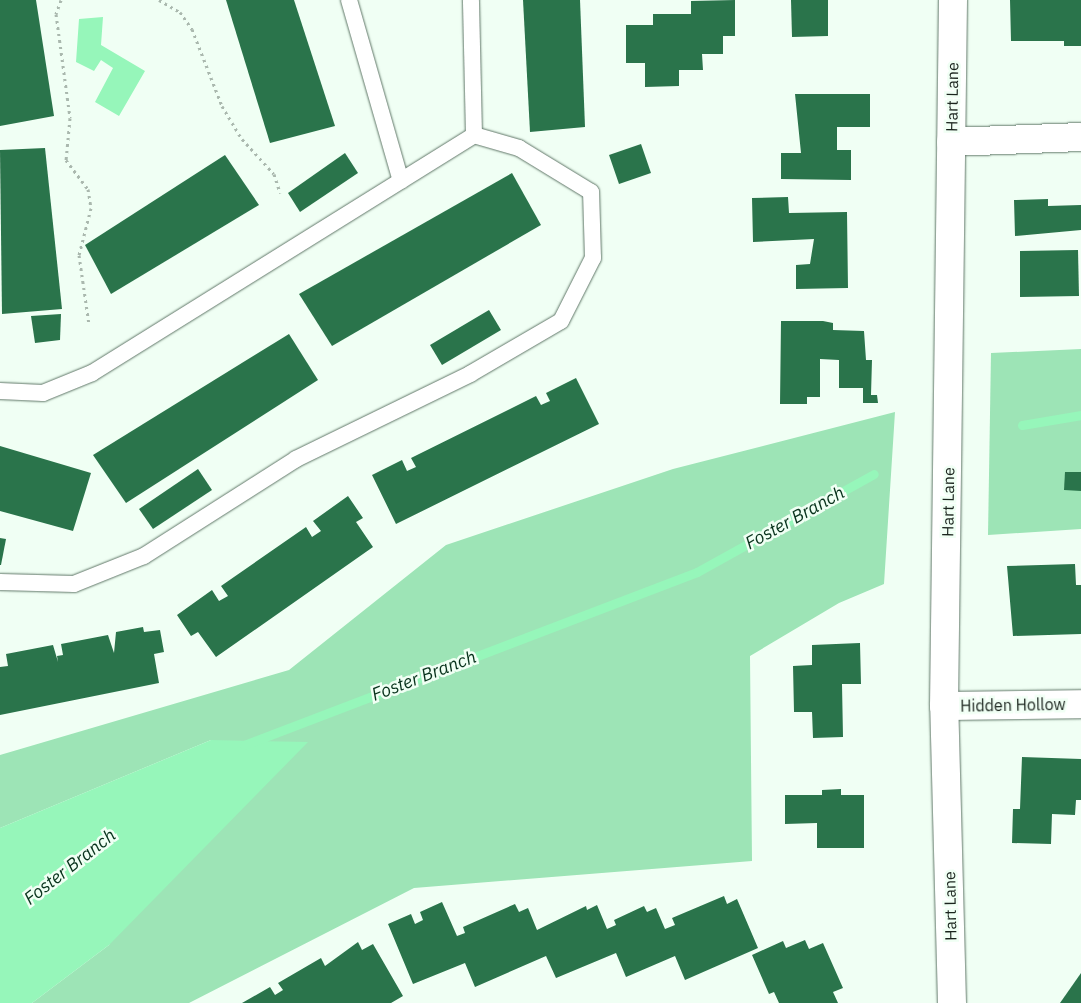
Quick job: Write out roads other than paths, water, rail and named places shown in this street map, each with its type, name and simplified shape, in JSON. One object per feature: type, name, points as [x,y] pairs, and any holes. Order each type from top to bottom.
[{"type":"street","name":"Hart Lane","points":[[952,1003],[944,706],[953,0]]},
{"type":"street","points":[[951,142],[1081,138]]},
{"type":"street","name":"Hidden Hollow","points":[[944,706],[1081,704]]},
{"type":"lane","points":[[349,0],[401,181]]},
{"type":"lane","points":[[472,0],[474,135]]},
{"type":"lane","points":[[0,391],[43,393],[92,373],[474,135],[519,148],[591,192],[593,258],[561,321],[470,374],[296,459],[144,556],[74,584],[0,582]]},
{"type":"water","points":[[103,17],[101,45],[145,71],[119,116],[95,102],[113,68],[101,60],[94,71],[76,62],[79,19]]},
{"type":"water","points":[[211,740],[308,742],[109,945],[32,1003],[0,1003],[0,828]]},
{"type":"waterway","name":"Foster Branch","points":[[1022,425],[1081,415]]},
{"type":"waterway","name":"Foster Branch","points":[[244,745],[697,572],[874,474]]}]
